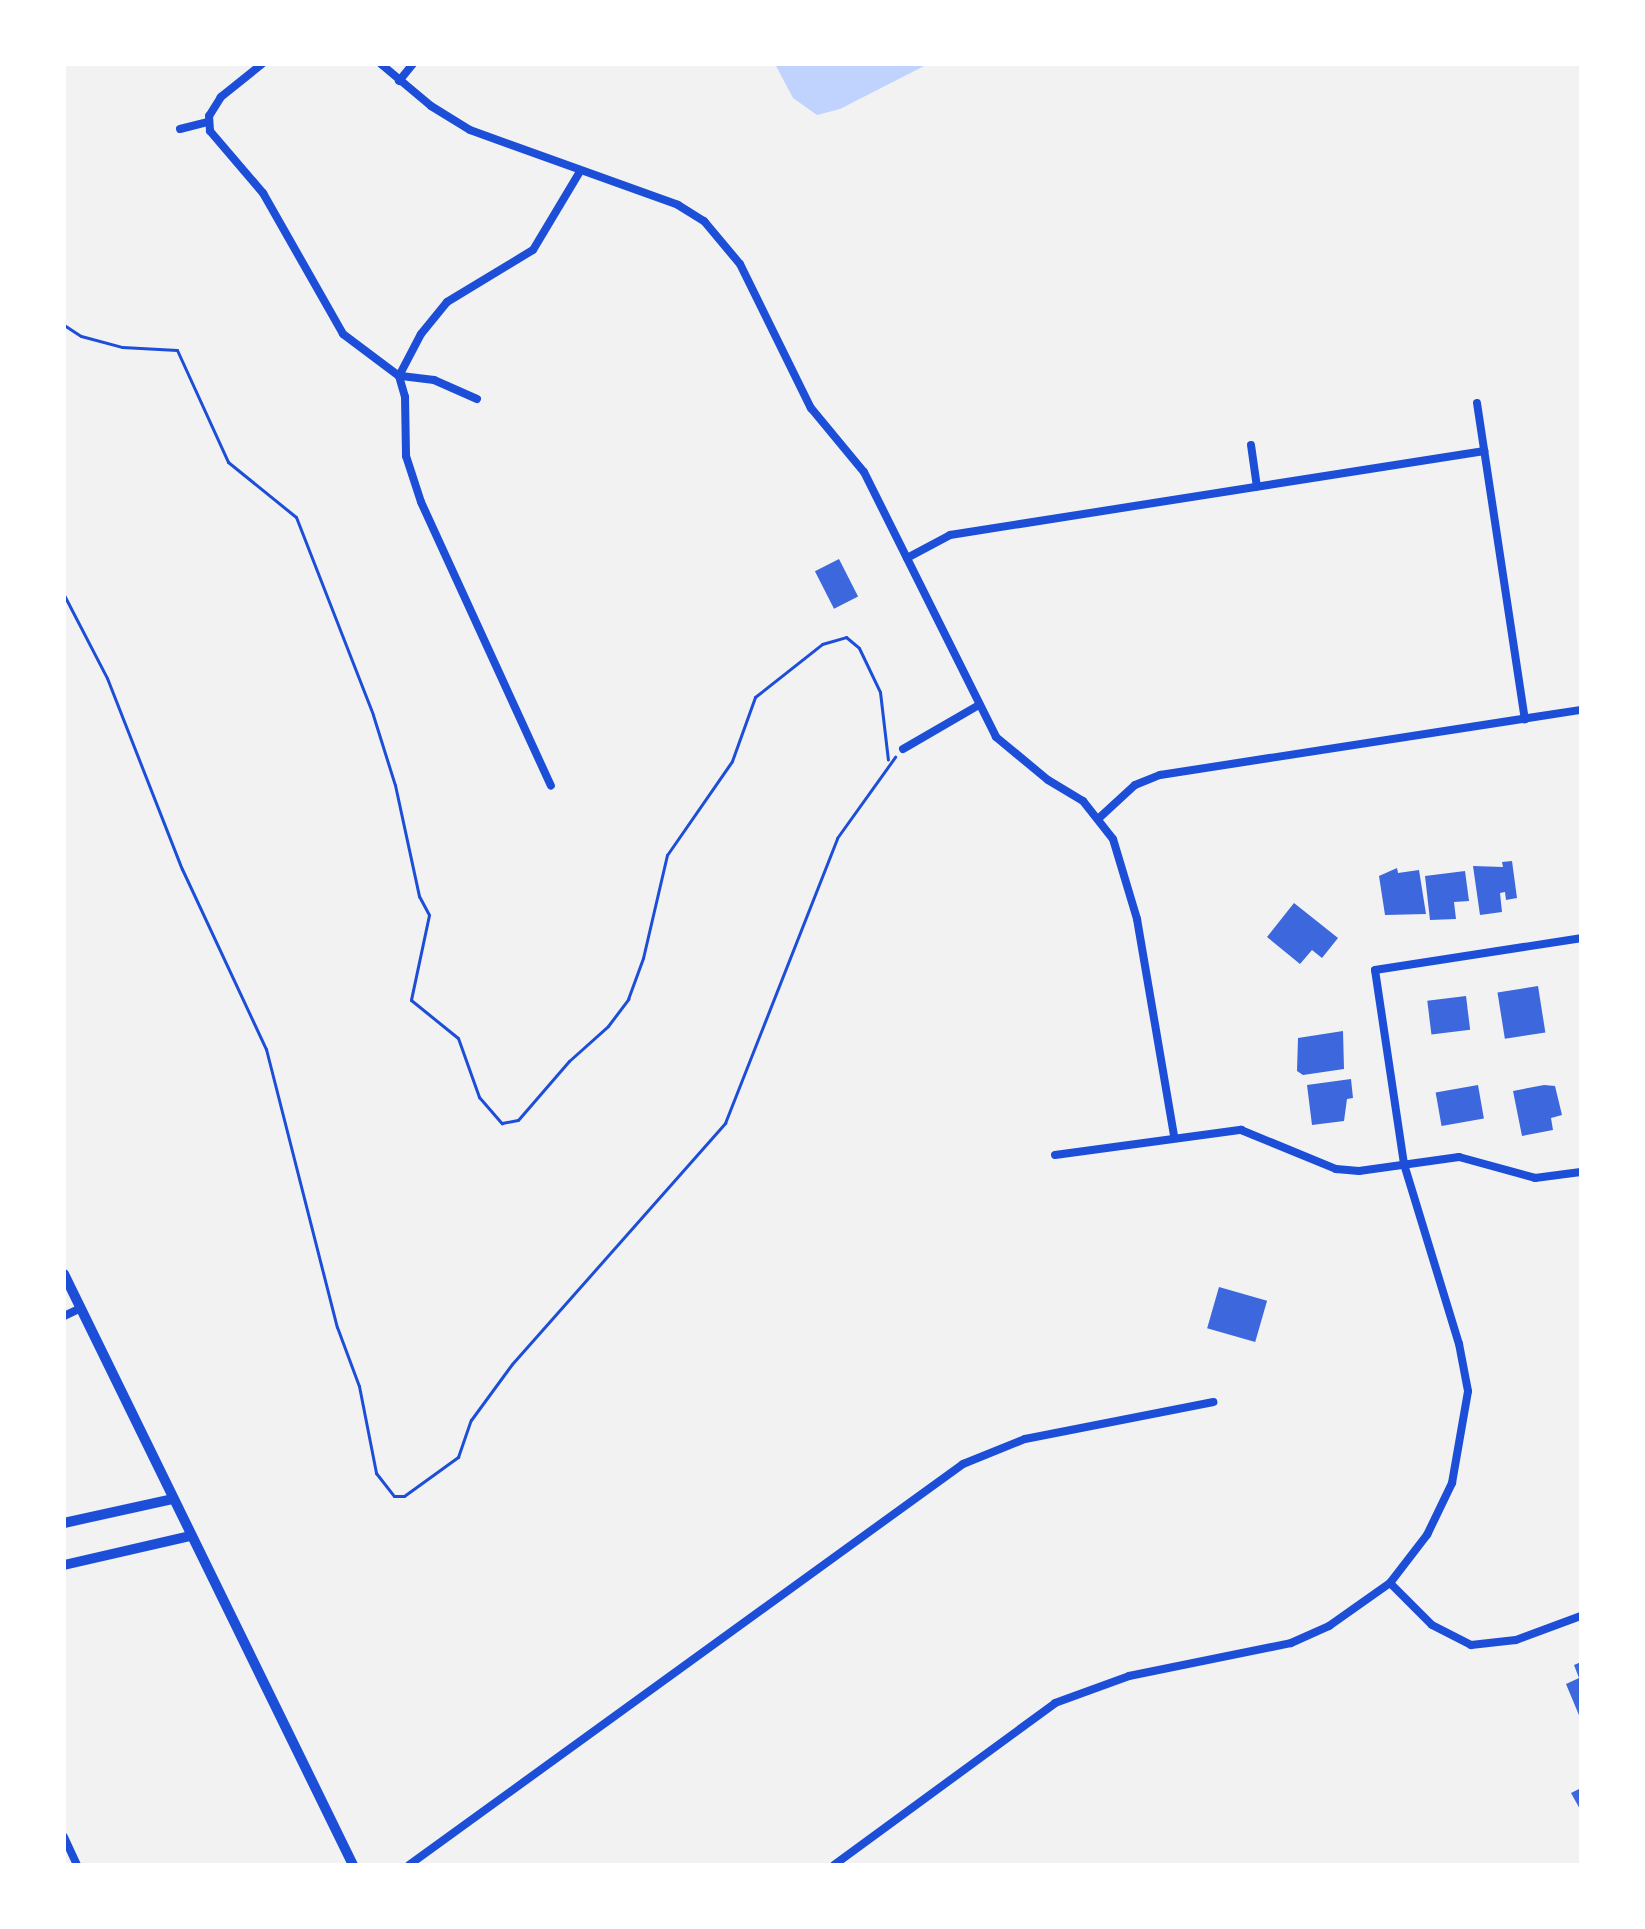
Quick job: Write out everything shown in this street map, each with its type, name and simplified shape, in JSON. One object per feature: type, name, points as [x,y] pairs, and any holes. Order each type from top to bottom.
[{"type":"street","points":[[180,129],[208,122],[221,97],[262,64]]},
{"type":"street","points":[[381,64],[399,81],[470,130],[579,173],[678,205],[713,232],[740,264],[811,408],[864,472],[996,737],[1048,780],[1083,801],[1113,839],[1126,874],[1174,1136]]},
{"type":"street","points":[[399,81],[413,64]]},
{"type":"street","points":[[208,122],[277,213],[343,334],[399,376],[434,380],[477,399]]},
{"type":"street","points":[[551,786],[421,502],[406,456],[405,397],[399,376],[421,334],[447,302],[533,250],[579,173]]},
{"type":"street","points":[[1477,403],[1525,719]]},
{"type":"street","points":[[1251,445],[1257,487]]},
{"type":"street","points":[[907,558],[950,535],[1484,451]]},
{"type":"street","points":[[903,749],[979,705]]},
{"type":"street","points":[[1098,819],[1135,785],[1160,775],[1581,710]]},
{"type":"street","points":[[834,1865],[1055,1703],[1129,1676],[1291,1643],[1329,1626],[1390,1583],[1427,1535],[1452,1483],[1468,1391],[1459,1344],[1404,1164],[1375,970],[1581,938]]},
{"type":"street","points":[[1055,1155],[1174,1136],[1241,1130],[1336,1169],[1459,1157],[1535,1178],[1581,1172]]},
{"type":"street","points":[[64,1274],[353,1865]]},
{"type":"street","points":[[64,1316],[81,1308]]},
{"type":"street","points":[[409,1865],[963,1464],[1025,1439],[1213,1402]]},
{"type":"street","points":[[64,1523],[173,1499]]},
{"type":"street","points":[[64,1565],[191,1536]]},
{"type":"street","points":[[1390,1583],[1432,1625],[1471,1645],[1516,1640],[1581,1616]]},
{"type":"street","points":[[64,1837],[77,1865]]},
{"type":"path","points":[[64,325],[81,336],[122,347],[162,345],[177,350],[228,462],[296,517],[373,715],[395,785],[419,896],[429,915],[428,937],[409,996],[439,1020],[465,1049],[487,1109],[502,1123],[518,1120],[569,1061],[608,1026],[628,999],[643,958],[667,855],[732,761],[751,702],[822,644],[846,637],[859,648],[880,692],[888,725],[888,763]]},
{"type":"path","points":[[64,595],[107,678],[182,869],[266,1049],[337,1327],[356,1374],[373,1464],[394,1496],[404,1496],[458,1457],[471,1420],[512,1364],[725,1123],[832,849],[888,763],[903,749]]},
{"type":"water","points":[[775,64],[928,64],[840,109],[817,115],[793,98]]},
{"type":"building","points":[[839,559],[858,596],[834,609],[815,571]]},
{"type":"building","points":[[1512,861],[1517,898],[1506,900],[1505,892],[1500,893],[1502,912],[1480,915],[1473,866],[1503,867],[1502,862]]},
{"type":"building","points":[[1397,868],[1398,873],[1419,870],[1426,914],[1385,915],[1379,876]]},
{"type":"building","points":[[1465,871],[1469,901],[1454,902],[1456,919],[1430,920],[1425,876]]},
{"type":"building","points":[[1294,903],[1338,938],[1322,958],[1312,950],[1300,964],[1267,937]]},
{"type":"building","points":[[1538,986],[1545,1032],[1505,1039],[1498,992]]},
{"type":"building","points":[[1466,996],[1470,1030],[1431,1034],[1427,1001]]},
{"type":"building","points":[[1343,1031],[1344,1069],[1303,1075],[1297,1071],[1298,1038]]},
{"type":"building","points":[[1351,1079],[1353,1098],[1347,1099],[1344,1121],[1312,1125],[1307,1085]]},
{"type":"building","points":[[1478,1085],[1484,1118],[1442,1126],[1436,1092]]},
{"type":"building","points":[[1555,1086],[1562,1115],[1551,1118],[1553,1130],[1522,1136],[1513,1091]]},
{"type":"building","points":[[1219,1287],[1267,1301],[1255,1342],[1207,1328]]},
{"type":"building","points":[[1581,1662],[1581,1720],[1566,1684],[1579,1678],[1574,1665]]},
{"type":"building","points":[[1581,1788],[1581,1811],[1571,1793]]}]
